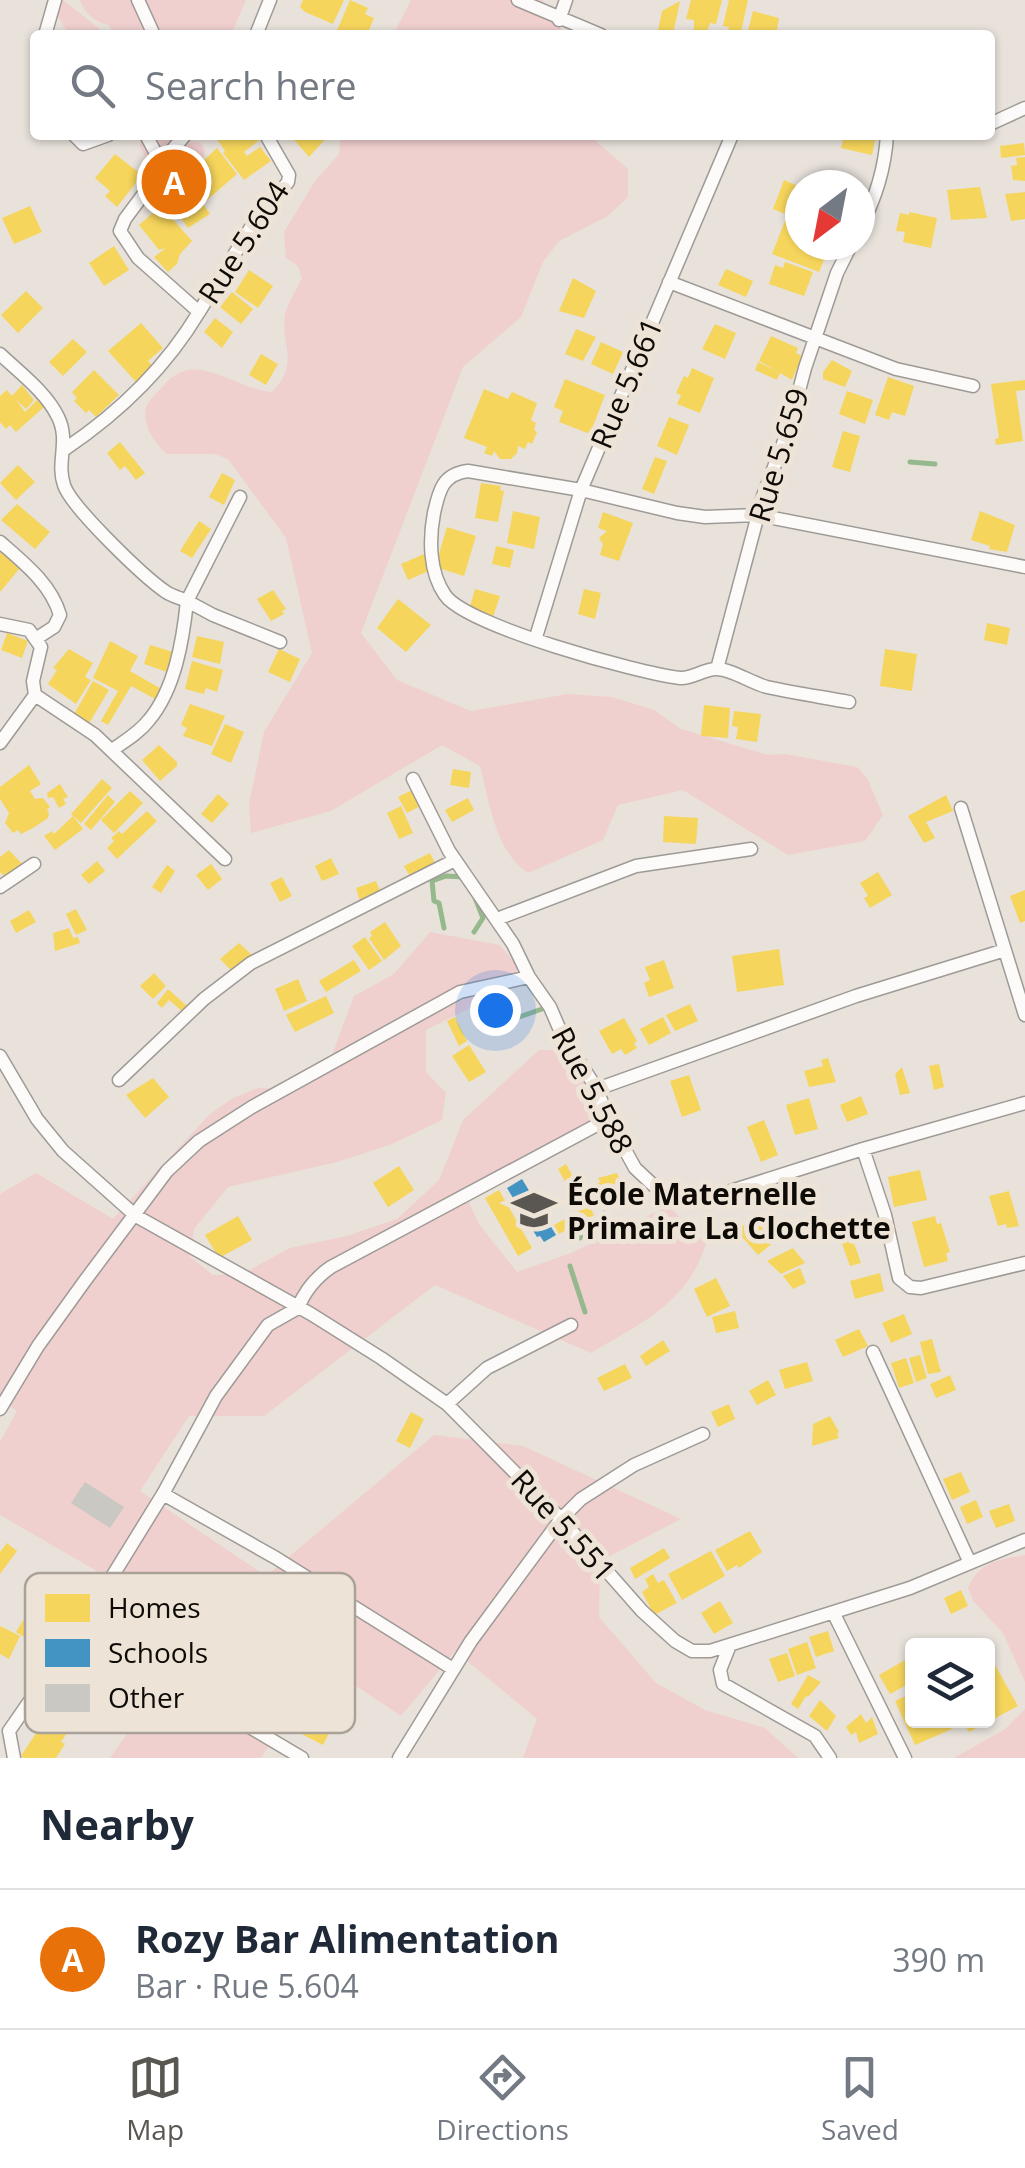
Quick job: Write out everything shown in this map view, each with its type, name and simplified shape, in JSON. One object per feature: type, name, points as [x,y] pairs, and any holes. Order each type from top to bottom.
[{"type":"street","points":[[47,30],[55,0]]},
{"type":"street","points":[[138,0],[152,30]]},
{"type":"street","points":[[258,30],[270,0]]},
{"type":"street","points":[[518,0],[588,30]]},
{"type":"street","points":[[560,20],[566,0]]},
{"type":"street","points":[[995,122],[1025,108]]},
{"type":"street","points":[[148,140],[160,163],[181,140]]},
{"type":"street","name":"Rue 5.604","points":[[160,163],[160,172],[125,218],[120,231],[138,258],[199,312],[252,224],[288,182],[289,175],[269,140]]},
{"type":"street","name":"Rue 5.661","points":[[536,637],[581,490],[730,140]]},
{"type":"street","points":[[875,197],[886,140]]},
{"type":"street","name":"Rue 5.659","points":[[717,669],[758,515],[844,260]]},
{"type":"street","points":[[669,282],[896,369],[973,386]]},
{"type":"street","points":[[65,449],[107,420],[142,388],[172,354],[199,312]]},
{"type":"street","points":[[1,356],[48,400],[63,429],[61,472],[65,490],[108,539],[168,594],[280,642]]},
{"type":"street","points":[[850,702],[766,686],[717,669],[684,678],[598,660],[464,613],[446,596],[437,579],[431,549],[443,482],[454,473],[468,470],[705,518],[758,515],[1025,567]]},
{"type":"street","points":[[112,750],[140,730],[165,696],[185,626],[187,601],[240,497]]},
{"type":"street","points":[[0,542],[34,572],[56,600],[60,616],[54,627],[37,638]]},
{"type":"street","points":[[0,624],[29,630],[37,638],[41,647],[32,681],[35,695],[95,734],[224,859]]},
{"type":"street","points":[[0,743],[35,695]]},
{"type":"street","name":"Rue 5.588","points":[[413,780],[455,860],[497,919],[597,1089],[608,1119],[635,1168],[670,1194],[716,1196],[1025,1103]]},
{"type":"street","points":[[961,808],[1025,1015]]},
{"type":"street","points":[[497,919],[636,866],[751,849]]},
{"type":"street","points":[[119,1080],[204,999],[251,963],[455,860]]},
{"type":"street","points":[[0,887],[34,864]]},
{"type":"street","points":[[597,1089],[820,1008],[1004,950]]},
{"type":"street","points":[[0,1409],[38,1346],[167,1171],[188,1151],[252,1107],[460,992],[529,977]]},
{"type":"street","name":"Rue 5.551","points":[[0,1056],[37,1120],[63,1151],[136,1216],[381,1358],[447,1404],[561,1518],[642,1611],[692,1651],[710,1651],[834,1614],[1025,1540]]},
{"type":"street","points":[[114,1573],[226,1382],[268,1325],[298,1308],[316,1278],[608,1119]]},
{"type":"street","points":[[863,1149],[885,1215],[899,1278],[905,1284],[921,1288],[1025,1263]]},
{"type":"street","points":[[447,1404],[487,1368],[571,1325]]},
{"type":"street","points":[[873,1352],[970,1563]]},
{"type":"street","points":[[399,1758],[453,1669],[561,1518],[581,1499],[634,1465],[702,1434]]},
{"type":"street","points":[[163,1494],[300,1573]]},
{"type":"street","points":[[355,1608],[453,1669]]},
{"type":"street","points":[[834,1614],[905,1758]]},
{"type":"street","points":[[730,1645],[720,1670],[723,1684],[815,1736],[830,1758]]},
{"type":"street","points":[[14,1758],[9,1731],[25,1708]]},
{"type":"street","points":[[260,1733],[302,1758]]},
{"type":"shaded area","points":[[63,0],[101,30],[66,30],[56,13]]},
{"type":"shaded area","points":[[80,0],[246,0],[233,30],[110,30],[109,25],[91,17]]},
{"type":"shaded area","points":[[411,0],[542,0],[559,20],[561,30],[396,30]]},
{"type":"shaded area","points":[[140,140],[189,140],[201,143],[205,151],[202,161],[191,164],[180,177],[179,190],[166,195],[159,179],[179,154],[178,150],[157,146],[155,160],[147,160]]},
{"type":"shaded area","points":[[340,140],[595,140],[628,169],[628,197],[608,216],[559,241],[543,262],[521,317],[463,367],[361,633],[397,680],[471,711],[568,694],[612,697],[654,710],[681,729],[768,755],[785,754],[857,767],[867,778],[883,815],[865,841],[788,855],[683,790],[618,805],[603,840],[528,873],[501,840],[480,766],[442,745],[331,811],[251,833],[249,804],[264,732],[312,653],[286,538],[228,459],[215,454],[167,454],[150,432],[145,412],[163,386],[188,370],[214,373],[272,392],[281,381],[288,363],[285,315],[302,278],[298,266],[286,258],[284,232],[315,181],[339,154]]},
{"type":"shaded area","points":[[430,932],[500,945],[517,966],[517,985],[426,1030],[426,1072],[446,1093],[442,1120],[392,1144],[337,1162],[228,1187],[194,1229],[190,1257],[213,1275],[242,1274],[290,1248],[347,1236],[397,1219],[439,1180],[463,1120],[539,1050],[566,1050],[600,1107],[584,1134],[463,1189],[479,1224],[517,1272],[571,1253],[669,1206],[706,1244],[687,1282],[660,1310],[591,1353],[435,1285],[264,1416],[189,1416],[140,1491],[262,1573],[100,1573],[0,1515],[0,1442],[17,1411],[0,1399],[0,1194],[36,1173],[113,1219],[209,1115],[231,1099],[258,1088],[287,1089],[330,1060],[354,996],[394,974]]},
{"type":"shaded area","points":[[434,1435],[523,1446],[681,1519],[600,1561],[599,1617],[656,1683],[705,1710],[765,1728],[798,1758],[523,1758],[537,1719],[455,1651],[401,1716],[355,1685],[355,1573],[270,1573]]},
{"type":"shaded area","points":[[1025,1555],[1025,1682],[1003,1633],[974,1602],[968,1588],[984,1567]]},
{"type":"shaded area","points":[[1025,1709],[1025,1758],[954,1758],[1005,1729]]},
{"type":"shaded area","points":[[128,1733],[277,1733],[261,1758],[110,1758]]},
{"type":"building: Homes","points":[[303,0],[344,0],[333,24],[305,12],[300,7]]},
{"type":"building: Homes","points":[[350,0],[368,8],[365,14],[374,18],[369,30],[337,30]]},
{"type":"building: Homes","points":[[691,0],[722,0],[716,24],[710,23],[707,30],[694,30],[694,20],[686,19]]},
{"type":"building: Homes","points":[[729,0],[748,0],[741,30],[723,26]]},
{"type":"building: Homes","points":[[680,1],[674,30],[658,30],[662,11]]},
{"type":"building: Homes","points":[[753,11],[779,18],[777,30],[748,30]]},
{"type":"building: Homes","points":[[217,140],[260,140],[244,152],[247,156],[260,147],[271,161],[244,180]]},
{"type":"building: Homes","points":[[294,140],[324,140],[309,157]]},
{"type":"building: Homes","points":[[843,140],[875,140],[872,155],[841,148]]},
{"type":"building: Homes","points":[[1024,143],[1025,155],[1001,158],[1000,146]]},
{"type":"building: Homes","points":[[217,148],[237,174],[207,200],[186,175],[200,163],[205,164],[203,161]]},
{"type":"building: Homes","points":[[115,154],[142,175],[117,207],[105,196],[110,191],[95,178]]},
{"type":"building: Homes","points":[[1025,157],[1025,181],[1013,180],[1011,166],[1017,165],[1016,158]]},
{"type":"building: Homes","points":[[784,180],[785,214],[773,209]]},
{"type":"building: Homes","points":[[980,187],[987,218],[951,220],[947,190]]},
{"type":"building: Homes","points":[[194,191],[210,214],[188,228],[173,207]]},
{"type":"building: Homes","points":[[1025,192],[1025,219],[1011,221],[1005,194]]},
{"type":"building: Homes","points":[[30,206],[42,232],[14,244],[2,218]]},
{"type":"building: Homes","points":[[161,206],[192,241],[168,272],[154,257],[166,248],[159,250],[139,225]]},
{"type":"building: Homes","points":[[900,213],[937,218],[931,248],[903,242],[905,232],[896,231]]},
{"type":"building: Homes","points":[[785,221],[785,259],[772,254]]},
{"type":"building: Homes","points":[[114,246],[129,270],[104,286],[89,263]]},
{"type":"building: Homes","points":[[788,260],[824,260],[819,272]]},
{"type":"building: Homes","points":[[785,262],[813,272],[804,296],[769,284],[775,265],[783,268]]},
{"type":"building: Homes","points":[[726,269],[753,281],[746,297],[718,285]]},
{"type":"building: Homes","points":[[249,270],[273,286],[258,308],[235,292]]},
{"type":"building: Homes","points":[[573,278],[596,291],[584,318],[559,311]]},
{"type":"building: Homes","points":[[26,291],[43,308],[18,333],[1,315]]},
{"type":"building: Homes","points":[[232,292],[253,309],[241,324],[220,307]]},
{"type":"building: Homes","points":[[215,318],[233,332],[222,348],[204,332]]},
{"type":"building: Homes","points":[[141,323],[163,348],[148,361],[154,367],[136,382],[108,351]]},
{"type":"building: Homes","points":[[715,324],[736,333],[725,359],[702,349]]},
{"type":"building: Homes","points":[[576,329],[596,337],[583,361],[565,354]]},
{"type":"building: Homes","points":[[771,336],[798,348],[796,353],[802,356],[792,380],[780,373],[777,380],[755,370],[758,362],[777,371],[759,361]]},
{"type":"building: Homes","points":[[73,339],[87,352],[63,376],[49,362]]},
{"type":"building: Homes","points":[[601,342],[623,352],[613,374],[591,364]]},
{"type":"building: Homes","points":[[261,354],[278,364],[266,385],[249,375]]},
{"type":"building: Homes","points":[[832,360],[852,371],[845,387],[823,379]]},
{"type":"building: Homes","points":[[692,368],[714,378],[700,413],[677,404],[681,395],[676,393]]},
{"type":"building: Homes","points":[[94,370],[119,395],[96,417],[74,401],[77,398],[72,392]]},
{"type":"building: Homes","points":[[888,377],[914,386],[905,416],[892,412],[889,420],[875,415]]},
{"type":"building: Homes","points":[[565,379],[605,395],[590,434],[559,422],[563,411],[554,407]]},
{"type":"building: Homes","points":[[1025,380],[1025,390],[1016,391],[1023,441],[996,445],[995,439],[999,438],[991,384]]},
{"type":"building: Homes","points":[[22,385],[34,400],[26,409],[16,400],[25,412],[37,400],[44,407],[16,432],[0,422],[0,396],[7,390],[12,396]]},
{"type":"building: Homes","points":[[484,389],[508,399],[512,392],[537,403],[531,420],[536,423],[537,432],[532,444],[528,442],[525,449],[518,446],[511,459],[500,459],[494,451],[492,456],[484,453],[487,447],[464,438]]},
{"type":"building: Homes","points":[[847,391],[873,400],[865,424],[839,414]]},
{"type":"building: Homes","points":[[669,417],[689,425],[677,455],[657,446]]},
{"type":"building: Homes","points":[[843,431],[860,436],[850,472],[832,467]]},
{"type":"building: Homes","points":[[120,442],[145,473],[136,480],[125,466],[120,470],[107,453]]},
{"type":"building: Homes","points":[[655,457],[667,461],[654,494],[642,489]]},
{"type":"building: Homes","points":[[18,465],[35,482],[16,500],[0,483]]},
{"type":"building: Homes","points":[[222,473],[235,480],[224,505],[209,497]]},
{"type":"building: Homes","points":[[481,483],[501,486],[504,491],[498,522],[475,518]]},
{"type":"building: Homes","points":[[17,504],[50,532],[35,549],[1,520]]},
{"type":"building: Homes","points":[[513,511],[540,517],[534,549],[507,543]]},
{"type":"building: Homes","points":[[980,511],[1015,525],[1007,552],[971,540]]},
{"type":"building: Homes","points":[[603,512],[633,523],[619,561],[600,555],[603,544],[599,538],[607,531],[598,528]]},
{"type":"building: Homes","points":[[199,521],[211,529],[192,558],[180,551]]},
{"type":"building: Homes","points":[[447,527],[476,536],[464,576],[435,567]]},
{"type":"building: Homes","points":[[496,546],[514,550],[510,568],[492,564]]},
{"type":"building: Homes","points":[[0,552],[20,568],[0,592]]},
{"type":"building: Homes","points":[[424,554],[431,570],[408,580],[401,564]]},
{"type":"building: Homes","points":[[475,589],[500,596],[493,617],[469,610]]},
{"type":"building: Homes","points":[[584,589],[601,593],[595,619],[578,614]]},
{"type":"building: Homes","points":[[273,590],[286,609],[271,621],[257,599]]},
{"type":"building: Homes","points":[[398,599],[431,625],[406,652],[377,628]]},
{"type":"building: Homes","points":[[987,623],[1010,628],[1007,645],[984,640]]},
{"type":"building: Homes","points":[[7,633],[28,641],[22,658],[1,650]]},
{"type":"building: Homes","points":[[197,636],[224,642],[220,664],[192,657]]},
{"type":"building: Homes","points":[[110,641],[138,656],[130,671],[165,691],[159,701],[131,686],[108,725],[101,721],[118,691],[93,678]]},
{"type":"building: Homes","points":[[150,645],[173,652],[167,672],[144,664]]},
{"type":"building: Homes","points":[[69,649],[93,663],[85,677],[91,680],[76,704],[48,684],[57,670],[53,668]]},
{"type":"building: Homes","points":[[279,649],[300,659],[290,682],[268,672]]},
{"type":"building: Homes","points":[[885,649],[917,654],[912,691],[880,686]]},
{"type":"building: Homes","points":[[192,661],[223,670],[217,692],[206,688],[204,694],[185,689]]},
{"type":"building: Homes","points":[[93,681],[109,690],[88,725],[73,716]]},
{"type":"building: Homes","points":[[190,704],[225,716],[212,746],[183,736],[187,728],[181,725]]},
{"type":"building: Homes","points":[[704,705],[730,708],[728,738],[701,736]]},
{"type":"building: Homes","points":[[734,711],[761,714],[757,742],[736,739],[738,727],[732,726]]},
{"type":"building: Homes","points":[[225,724],[244,732],[231,763],[211,754]]},
{"type":"building: Homes","points":[[159,745],[177,762],[160,781],[142,760]]},
{"type":"building: Homes","points":[[29,765],[41,784],[30,791],[35,799],[43,798],[50,807],[48,818],[21,834],[18,830],[13,833],[5,823],[9,813],[0,799],[0,787]]},
{"type":"building: Homes","points":[[453,769],[471,772],[469,788],[450,785]]},
{"type":"building: Homes","points":[[102,779],[112,788],[81,823],[71,814]]},
{"type":"building: Homes","points":[[60,784],[68,797],[59,808],[47,793]]},
{"type":"building: Homes","points":[[414,789],[422,805],[407,813],[398,797]]},
{"type":"building: Homes","points":[[130,791],[143,803],[114,833],[101,820]]},
{"type":"building: Homes","points":[[218,794],[229,804],[212,823],[201,814]]},
{"type":"building: Homes","points":[[108,795],[115,802],[91,830],[84,824]]},
{"type":"building: Homes","points":[[946,795],[953,811],[926,822],[935,838],[924,843],[908,816]]},
{"type":"building: Homes","points":[[468,798],[474,810],[452,822],[445,810]]},
{"type":"building: Homes","points":[[401,806],[413,833],[399,839],[387,813]]},
{"type":"building: Homes","points":[[147,811],[157,821],[117,859],[107,848],[114,841],[111,838],[119,831],[122,834]]},
{"type":"building: Homes","points":[[73,816],[83,829],[55,850],[44,836],[52,831],[54,834]]},
{"type":"building: Homes","points":[[664,816],[698,818],[696,844],[663,842]]},
{"type":"building: Homes","points":[[9,850],[22,864],[4,876],[0,872],[0,857]]},
{"type":"building: Homes","points":[[430,853],[437,867],[412,880],[404,866]]},
{"type":"building: Homes","points":[[331,858],[339,874],[322,881],[315,866]]},
{"type":"building: Homes","points":[[97,861],[105,871],[89,884],[81,875]]},
{"type":"building: Homes","points":[[211,864],[222,879],[208,890],[196,875]]},
{"type":"building: Homes","points":[[167,865],[175,871],[161,893],[152,887]]},
{"type":"building: Homes","points":[[878,872],[892,895],[870,908],[860,883]]},
{"type":"building: Homes","points":[[282,877],[292,896],[280,902],[270,883]]},
{"type":"building: Homes","points":[[376,881],[381,893],[360,901],[356,888]]},
{"type":"building: Homes","points":[[1025,890],[1025,921],[1020,923],[1010,896]]},
{"type":"building: Homes","points":[[76,909],[87,930],[76,935],[66,914]]},
{"type":"building: Homes","points":[[29,910],[36,922],[16,933],[10,921]]},
{"type":"building: Homes","points":[[385,922],[401,946],[384,960],[369,938],[370,932]]},
{"type":"building: Homes","points":[[69,928],[80,943],[55,951],[53,933]]},
{"type":"building: Homes","points":[[365,937],[382,961],[369,970],[352,946]]},
{"type":"building: Homes","points":[[239,943],[254,957],[233,972],[220,959]]},
{"type":"building: Homes","points":[[779,949],[784,985],[737,992],[732,956]]},
{"type":"building: Homes","points":[[354,960],[361,971],[326,992],[319,981]]},
{"type":"building: Homes","points":[[664,960],[674,988],[649,997],[644,983],[650,980],[645,967]]},
{"type":"building: Homes","points":[[154,973],[166,986],[153,999],[140,986]]},
{"type":"building: Homes","points":[[298,979],[307,1001],[284,1011],[275,989]]},
{"type":"building: Homes","points":[[168,989],[187,1006],[183,1012],[169,1000],[162,1008],[157,1003]]},
{"type":"building: Homes","points":[[326,996],[334,1013],[295,1032],[286,1015]]},
{"type":"building: Homes","points":[[690,1004],[698,1021],[675,1031],[666,1015]]},
{"type":"building: Homes","points":[[455,1017],[467,1041],[459,1046],[447,1021]]},
{"type":"building: Homes","points":[[663,1017],[671,1033],[649,1045],[640,1029]]},
{"type":"building: Homes","points":[[624,1018],[637,1048],[625,1055],[621,1049],[612,1054],[599,1031]]},
{"type":"building: Homes","points":[[469,1045],[486,1072],[469,1082],[452,1056]]},
{"type":"building: Homes","points":[[828,1058],[836,1082],[809,1087],[804,1071],[823,1066],[821,1060]]},
{"type":"building: Homes","points":[[939,1064],[944,1087],[934,1090],[929,1066]]},
{"type":"building: Homes","points":[[902,1067],[910,1093],[900,1095],[895,1074]]},
{"type":"building: Homes","points":[[689,1075],[701,1110],[682,1117],[670,1081]]},
{"type":"building: Homes","points":[[153,1078],[169,1097],[145,1118],[126,1095]]},
{"type":"building: Homes","points":[[861,1096],[868,1114],[847,1122],[840,1105]]},
{"type":"building: Homes","points":[[809,1098],[818,1129],[795,1135],[786,1105]]},
{"type":"building: Homes","points":[[764,1120],[778,1155],[761,1162],[747,1127]]},
{"type":"building: Homes","points":[[566,1164],[594,1215],[559,1234],[554,1225],[581,1210],[558,1169]]},
{"type":"building: Homes","points":[[399,1166],[414,1190],[388,1207],[373,1183]]},
{"type":"building: Homes","points":[[920,1170],[927,1200],[894,1207],[888,1177]]},
{"type":"building: Homes","points":[[617,1173],[621,1181],[626,1179],[633,1192],[604,1208],[592,1187],[600,1182],[598,1178]]},
{"type":"building: Homes","points":[[499,1190],[532,1248],[518,1256],[485,1198]]},
{"type":"building: Homes","points":[[1009,1191],[1019,1226],[1007,1228],[1006,1224],[998,1226],[989,1196]]},
{"type":"building: Homes","points":[[238,1216],[252,1240],[219,1258],[205,1235]]},
{"type":"building: Homes","points":[[935,1216],[950,1252],[946,1253],[948,1261],[924,1267],[912,1222]]},
{"type":"building: Homes","points":[[753,1217],[774,1242],[758,1255],[737,1231]]},
{"type":"building: Homes","points":[[847,1223],[861,1263],[850,1266],[836,1227]]},
{"type":"building: Homes","points":[[793,1248],[805,1263],[781,1274],[767,1261]]},
{"type":"building: Homes","points":[[800,1268],[806,1283],[793,1289],[783,1276]]},
{"type":"building: Homes","points":[[880,1273],[884,1291],[855,1299],[850,1281]]},
{"type":"building: Homes","points":[[716,1278],[730,1306],[707,1317],[694,1289]]},
{"type":"building: Homes","points":[[735,1311],[739,1328],[716,1333],[712,1317]]},
{"type":"building: Homes","points":[[904,1314],[912,1334],[891,1343],[882,1323]]},
{"type":"building: Homes","points":[[859,1329],[868,1346],[843,1357],[835,1340]]},
{"type":"building: Homes","points":[[932,1339],[941,1372],[928,1374],[920,1342]]},
{"type":"building: Homes","points":[[663,1340],[670,1351],[646,1366],[640,1356]]},
{"type":"building: Homes","points":[[920,1355],[927,1378],[916,1382],[909,1358]]},
{"type":"building: Homes","points":[[906,1358],[914,1383],[899,1388],[891,1363]]},
{"type":"building: Homes","points":[[807,1362],[813,1381],[785,1389],[779,1370]]},
{"type":"building: Homes","points":[[625,1364],[632,1378],[604,1391],[597,1378]]},
{"type":"building: Homes","points":[[950,1375],[956,1390],[936,1398],[930,1384]]},
{"type":"building: Homes","points":[[768,1380],[776,1395],[757,1405],[749,1391]]},
{"type":"building: Homes","points":[[729,1404],[735,1419],[718,1427],[711,1412]]},
{"type":"building: Homes","points":[[411,1412],[424,1419],[410,1448],[396,1441]]},
{"type":"building: Homes","points":[[830,1416],[839,1438],[812,1446],[813,1424]]},
{"type":"building: Homes","points":[[961,1472],[970,1492],[952,1500],[943,1479]]},
{"type":"building: Homes","points":[[976,1500],[983,1517],[967,1524],[960,1507]]},
{"type":"building: Homes","points":[[1009,1504],[1015,1521],[996,1528],[989,1511]]},
{"type":"building: Homes","points":[[750,1531],[762,1552],[739,1568],[737,1565],[727,1571],[715,1550]]},
{"type":"building: Homes","points":[[7,1543],[17,1551],[0,1574],[0,1552]]},
{"type":"building: Homes","points":[[664,1548],[670,1558],[635,1579],[630,1568]]},
{"type":"building: Homes","points":[[711,1551],[725,1576],[682,1600],[668,1574]]},
{"type":"building: Homes","points":[[653,1574],[658,1583],[664,1580],[677,1603],[654,1615],[642,1592],[649,1587],[645,1579]]},
{"type":"building: Homes","points":[[961,1590],[968,1606],[951,1614],[944,1598]]},
{"type":"building: Homes","points":[[720,1601],[733,1623],[714,1634],[701,1613]]},
{"type":"building: Homes","points":[[25,1618],[25,1638],[16,1632]]},
{"type":"building: Homes","points":[[0,1626],[20,1636],[9,1659],[0,1654]]},
{"type":"building: Homes","points":[[828,1631],[834,1651],[816,1657],[809,1637]]},
{"type":"building: Homes","points":[[807,1642],[816,1668],[797,1675],[788,1649]]},
{"type":"building: Homes","points":[[787,1653],[795,1676],[778,1682],[769,1659]]},
{"type":"building: Homes","points":[[905,1660],[905,1686],[890,1694],[879,1675]]},
{"type":"building: Homes","points":[[995,1665],[1018,1706],[995,1718]]},
{"type":"building: Homes","points":[[808,1675],[821,1682],[798,1709],[791,1704]]},
{"type":"building: Homes","points":[[905,1696],[905,1723],[895,1701]]},
{"type":"building: Homes","points":[[820,1700],[836,1716],[827,1731],[809,1716]]},
{"type":"building: Homes","points":[[861,1714],[866,1723],[872,1717],[878,1734],[859,1743],[856,1732],[851,1735],[846,1727]]},
{"type":"building: Homes","points":[[907,1728],[952,1728],[952,1729],[915,1745]]},
{"type":"building: Homes","points":[[36,1733],[67,1733],[56,1758],[21,1756]]},
{"type":"building: Homes","points":[[300,1733],[329,1733],[323,1745]]},
{"type":"building: Schools","points":[[522,1179],[556,1235],[544,1242],[507,1188]]},
{"type":"building: Other","points":[[85,1482],[124,1507],[110,1528],[71,1503]]},
{"type":"waterway","points":[[910,462],[935,464]]},
{"type":"waterway","points":[[444,928],[439,903],[434,901],[432,881],[446,876],[464,877]]},
{"type":"waterway","points":[[474,895],[483,918],[474,932]]},
{"type":"waterway","points":[[505,1030],[516,1018],[545,1008]]},
{"type":"waterway","points":[[580,1238],[582,1225],[600,1222],[604,1213]]},
{"type":"waterway","points":[[570,1266],[585,1312]]},
{"type":"place","name":"Rozy Bar Alimentation","points":[[174,182]]},
{"type":"place","name":"École Maternelle Primaire La Clochette","points":[[534,1210]]}]
